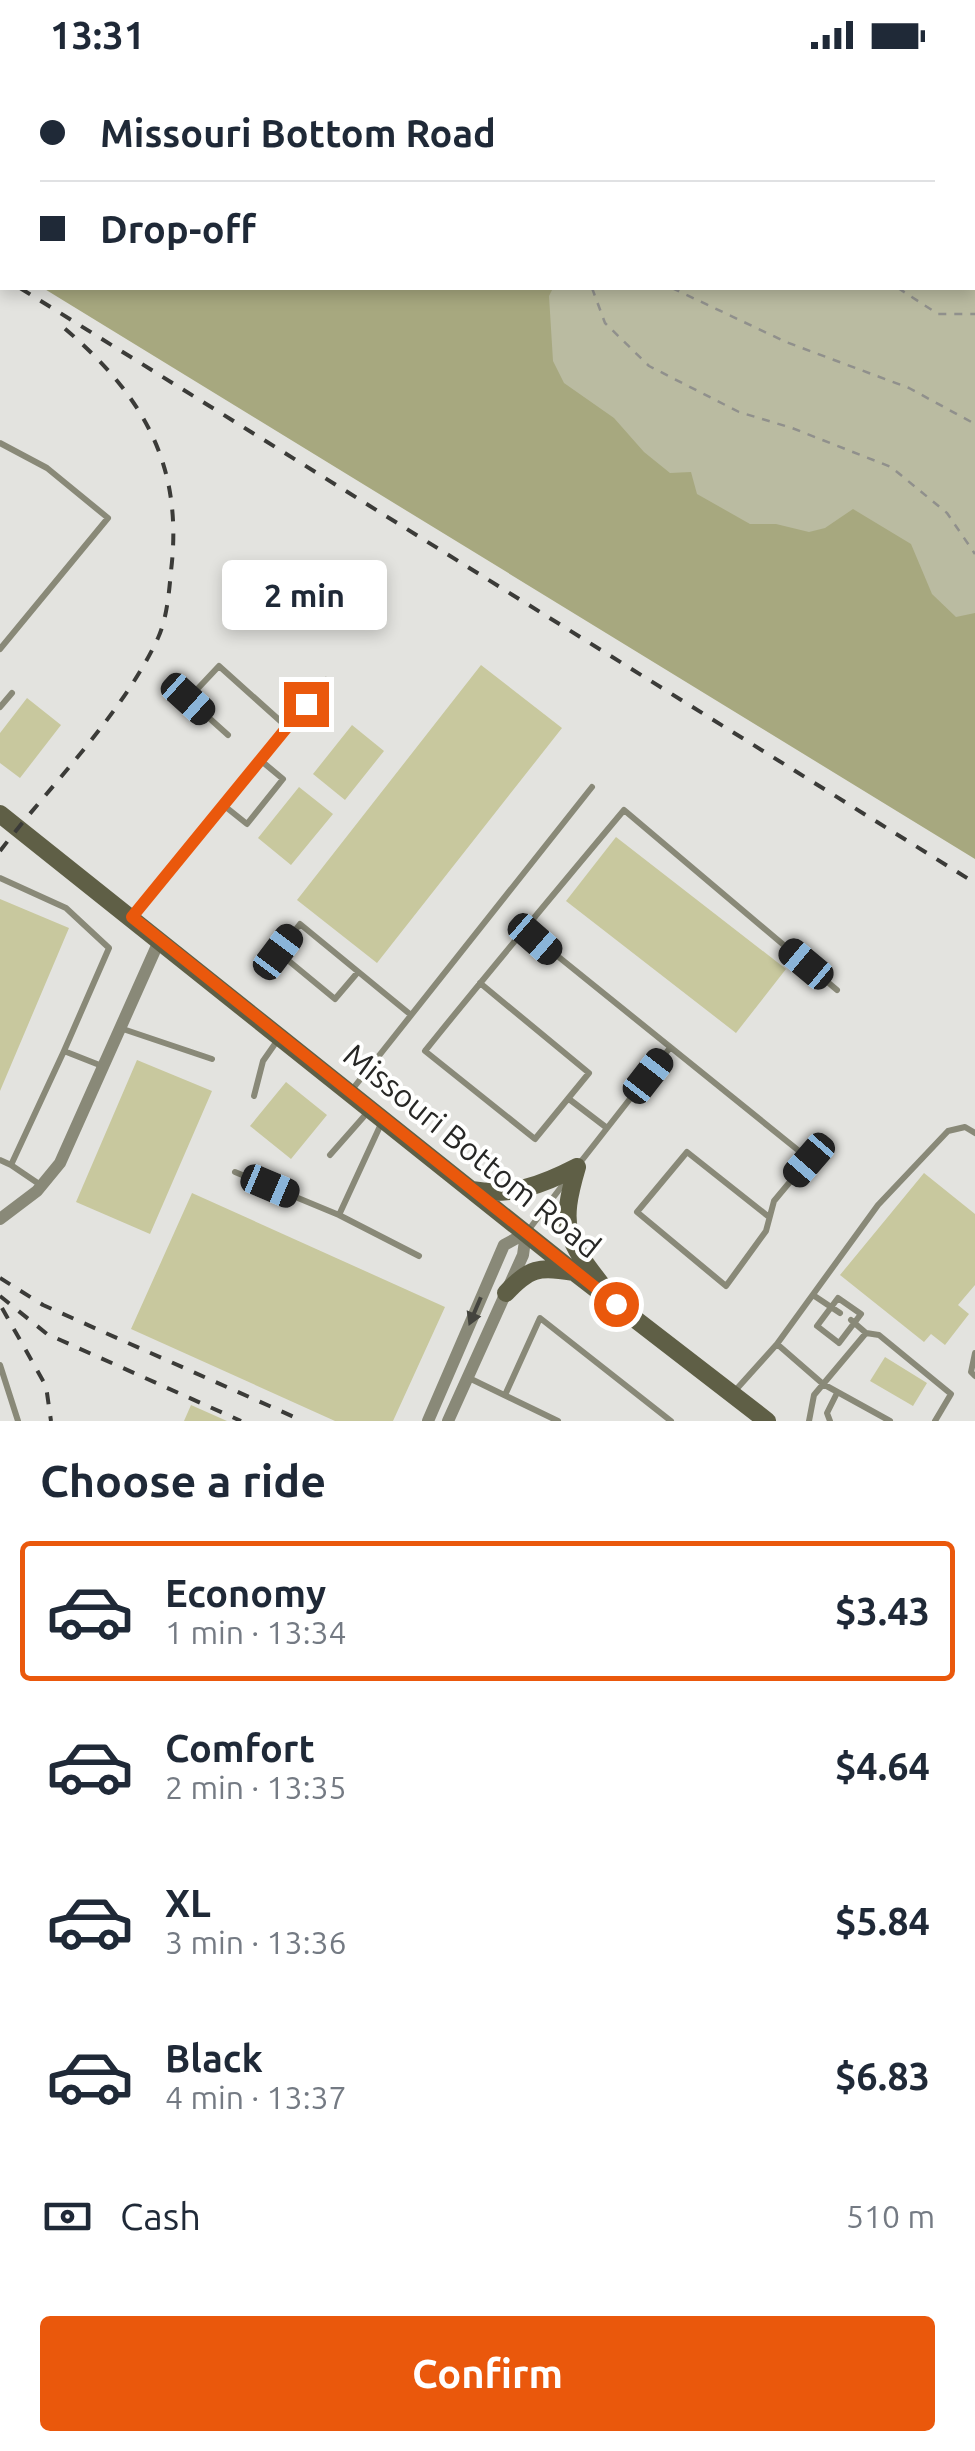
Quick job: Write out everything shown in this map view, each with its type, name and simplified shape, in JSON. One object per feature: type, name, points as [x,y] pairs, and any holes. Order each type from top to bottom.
[{"type":"street","name":"Missouri Bottom Road","points":[[0,814],[767,1421]]},
{"type":"street","points":[[0,1218],[43,1186],[60,1163],[160,939]]},
{"type":"street","points":[[473,1190],[522,1190],[577,1166]]},
{"type":"street","points":[[577,1166],[566,1202],[566,1228],[574,1247],[616,1304]]},
{"type":"street","points":[[448,1421],[523,1255],[526,1232]]},
{"type":"street","points":[[428,1421],[504,1245],[526,1232]]},
{"type":"street","points":[[506,1293],[523,1274],[538,1269],[574,1272]]},
{"type":"lane","points":[[0,443],[47,468],[108,518],[0,649]]},
{"type":"lane","points":[[228,735],[188,699],[219,666],[286,726]]},
{"type":"lane","points":[[132,917],[258,758],[326,680]]},
{"type":"lane","points":[[0,707],[12,693]]},
{"type":"lane","points":[[222,804],[246,824],[283,779],[258,758]]},
{"type":"lane","points":[[350,1092],[592,788]]},
{"type":"lane","points":[[480,984],[589,1073],[536,1139],[425,1051],[524,929],[624,810],[837,990]]},
{"type":"lane","points":[[0,878],[66,908],[109,948],[10,1165]]},
{"type":"lane","points":[[358,972],[335,1000],[278,952],[300,924],[411,1015]]},
{"type":"lane","points":[[524,929],[809,1160],[774,1201],[766,1231],[726,1286],[637,1212],[687,1152],[769,1217]]},
{"type":"lane","points":[[120,1028],[212,1059]]},
{"type":"lane","points":[[254,1096],[263,1061],[281,1036]]},
{"type":"lane","points":[[526,1232],[669,1049]]},
{"type":"lane","points":[[64,1051],[103,1066]]},
{"type":"lane","points":[[568,1098],[607,1128]]},
{"type":"lane","points":[[330,1155],[377,1113]]},
{"type":"lane","points":[[339,1215],[377,1113]]},
{"type":"lane","points":[[732,1395],[777,1344],[878,1205],[948,1131],[965,1127],[975,1133]]},
{"type":"lane","points":[[0,1160],[43,1186]]},
{"type":"lane","points":[[235,1172],[339,1215],[419,1256]]},
{"type":"lane","points":[[813,1295],[840,1313]]},
{"type":"lane","points":[[838,1298],[861,1314],[838,1343],[816,1326],[831,1307],[838,1298]]},
{"type":"lane","points":[[824,1317],[833,1324]]},
{"type":"lane","points":[[505,1396],[540,1318],[670,1421]]},
{"type":"lane","points":[[853,1321],[866,1334],[879,1335],[951,1394],[940,1420]]},
{"type":"lane","points":[[809,1421],[814,1395],[866,1334]]},
{"type":"lane","points":[[777,1344],[852,1406],[890,1421]]},
{"type":"lane","points":[[975,1353],[971,1372],[975,1376]]},
{"type":"lane","points":[[0,1365],[18,1421]]},
{"type":"lane","points":[[468,1378],[558,1421]]},
{"type":"lane","points":[[830,1421],[828,1413],[837,1393]]},
{"type":"lane","points":[[870,1421],[875,1413]]},
{"type":"path","points":[[593,290],[604,323],[649,366],[739,412],[891,467],[946,513],[975,554]]},
{"type":"path","points":[[676,290],[786,342],[920,393],[975,424]]},
{"type":"path","points":[[901,290],[934,313],[975,314]]},
{"type":"green space","points":[[46,290],[552,290],[549,296],[553,361],[564,383],[614,418],[644,452],[670,473],[691,472],[697,494],[750,524],[776,524],[809,532],[825,528],[853,509],[911,544],[932,594],[956,617],[975,613],[975,859]]},
{"type":"green space","points":[[496,290],[975,290],[975,657],[500,398]]},
{"type":"building","points":[[481,665],[562,728],[377,963],[297,900]]},
{"type":"building","points":[[27,698],[61,725],[20,778],[0,763],[0,733]]},
{"type":"building","points":[[352,725],[384,751],[345,800],[313,774]]},
{"type":"building","points":[[299,787],[333,814],[291,865],[258,838]]},
{"type":"building","points":[[616,837],[786,969],[736,1033],[566,901]]},
{"type":"building","points":[[0,899],[69,928],[0,1091]]},
{"type":"building","points":[[137,1060],[212,1091],[150,1234],[76,1202]]},
{"type":"building","points":[[286,1082],[327,1115],[291,1159],[250,1126]]},
{"type":"building","points":[[924,1173],[975,1214],[975,1285],[958,1305],[969,1314],[945,1345],[931,1334],[924,1342],[840,1275]]},
{"type":"building","points":[[192,1193],[445,1307],[393,1421],[335,1421],[131,1329]]},
{"type":"building","points":[[885,1357],[927,1383],[913,1406],[870,1381]]},
{"type":"building","points":[[191,1405],[227,1421],[184,1421]]},
{"type":"railway","points":[[23,290],[975,883]]},
{"type":"railway","points":[[0,851],[125,694],[158,638],[168,597],[173,533],[171,497],[152,434],[115,378],[63,327]]},
{"type":"railway","points":[[0,1278],[43,1305],[303,1421]]},
{"type":"railway","points":[[0,1296],[47,1334],[241,1421]]},
{"type":"railway","points":[[2,1308],[46,1386],[51,1421]]},
{"type":"route","points":[[306,704],[132,917],[616,1304]]}]
